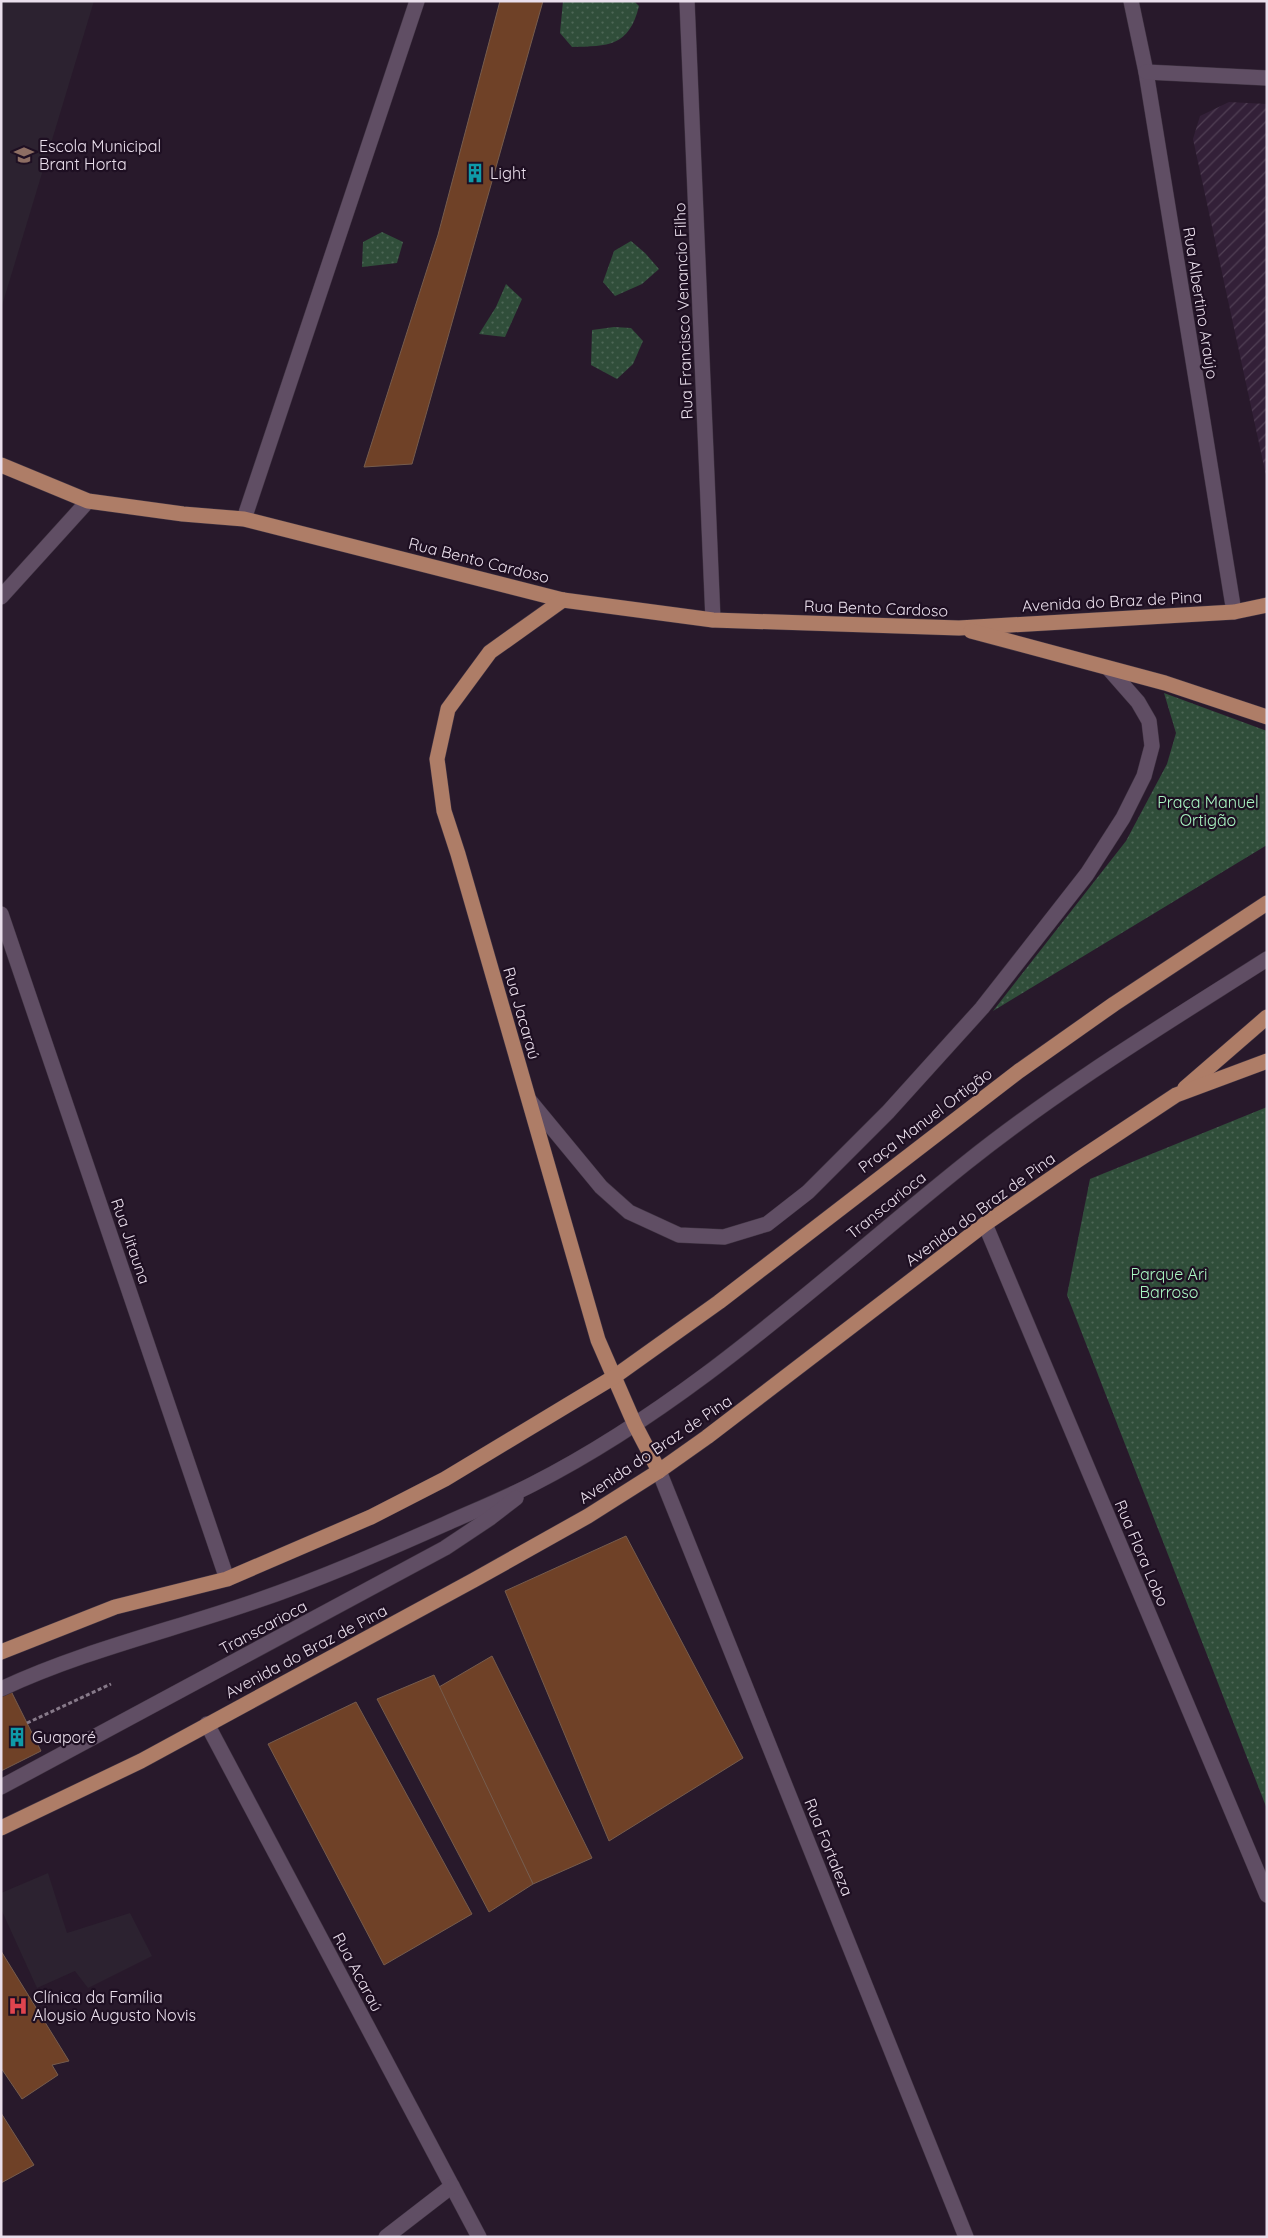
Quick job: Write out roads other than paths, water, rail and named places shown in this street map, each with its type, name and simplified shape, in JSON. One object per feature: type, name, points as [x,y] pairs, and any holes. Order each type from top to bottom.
[{"type":"main road","name":"Rua Bento Cardoso","points":[[1,465],[88,501],[183,514],[244,519],[563,600],[713,620],[959,628]]},
{"type":"main road","name":"Rua Jacaraú","points":[[563,600],[490,652],[448,709],[437,759],[444,811],[530,1101],[598,1340],[635,1425],[659,1471]]},
{"type":"main road","name":"Avenida do Braz de Pina","points":[[959,628],[1234,612],[1267,605]]},
{"type":"main road","points":[[959,628],[1165,683],[1267,717]]},
{"type":"main road","name":"Praça Manuel Ortigão","points":[[614,1377],[719,1302],[1019,1071],[1114,1004],[1267,903]]},
{"type":"main road","points":[[1176,1095],[1267,1017]]},
{"type":"main road","name":"Avenida do Braz de Pina","points":[[1,1828],[112,1776],[474,1580],[588,1516],[659,1471],[807,1362],[985,1224],[1176,1095],[1267,1061]]},
{"type":"main road","points":[[1,1652],[115,1607],[227,1579],[371,1517],[445,1479],[614,1377]]},
{"type":"street","points":[[244,519],[416,1]]},
{"type":"street","name":"Rua Francisco Venancio Filho","points":[[687,1],[713,620]]},
{"type":"street","name":"Rua Albertino Araújo","points":[[1131,1],[1146,72],[1234,612]]},
{"type":"street","points":[[1146,72],[1267,78]]},
{"type":"street","points":[[1,597],[88,501]]},
{"type":"street","points":[[530,1101],[601,1187],[629,1212],[679,1235],[724,1237],[766,1224],[808,1192],[868,1132],[982,1008],[1087,874],[1123,818],[1144,776],[1152,746],[1149,722],[1142,708],[1109,669]]},
{"type":"street","name":"Rua Jitauna","points":[[1,914],[227,1579]]},
{"type":"street","name":"Transcarioca","points":[[1,1689],[71,1659],[256,1602],[394,1547],[532,1484],[635,1425],[732,1356],[914,1205],[1016,1124],[1267,959]]},
{"type":"street","name":"Rua Flora Lobo","points":[[985,1224],[1267,1895]]},
{"type":"street","name":"Rua Fortaleza","points":[[659,1471],[966,2237]]},
{"type":"street","name":"Transcarioca","points":[[1,1787],[445,1548],[490,1518],[532,1484]]},
{"type":"street","name":"Rua Acaraú","points":[[206,1724],[479,2237]]},
{"type":"street","points":[[386,2237],[452,2186]]},
{"type":"place","name":"Escola Municipal Brant Horta","points":[[24,155]]},
{"type":"place","name":"Light","points":[[475,173]]},
{"type":"place","name":"Guaporé","points":[[17,1737]]},
{"type":"place","name":"Clínica da Família Aloysio Augusto Novis","points":[[18,2006]]},
{"type":"park label","name":"Parque Ari Barroso","points":[[1169,1283]]}]
